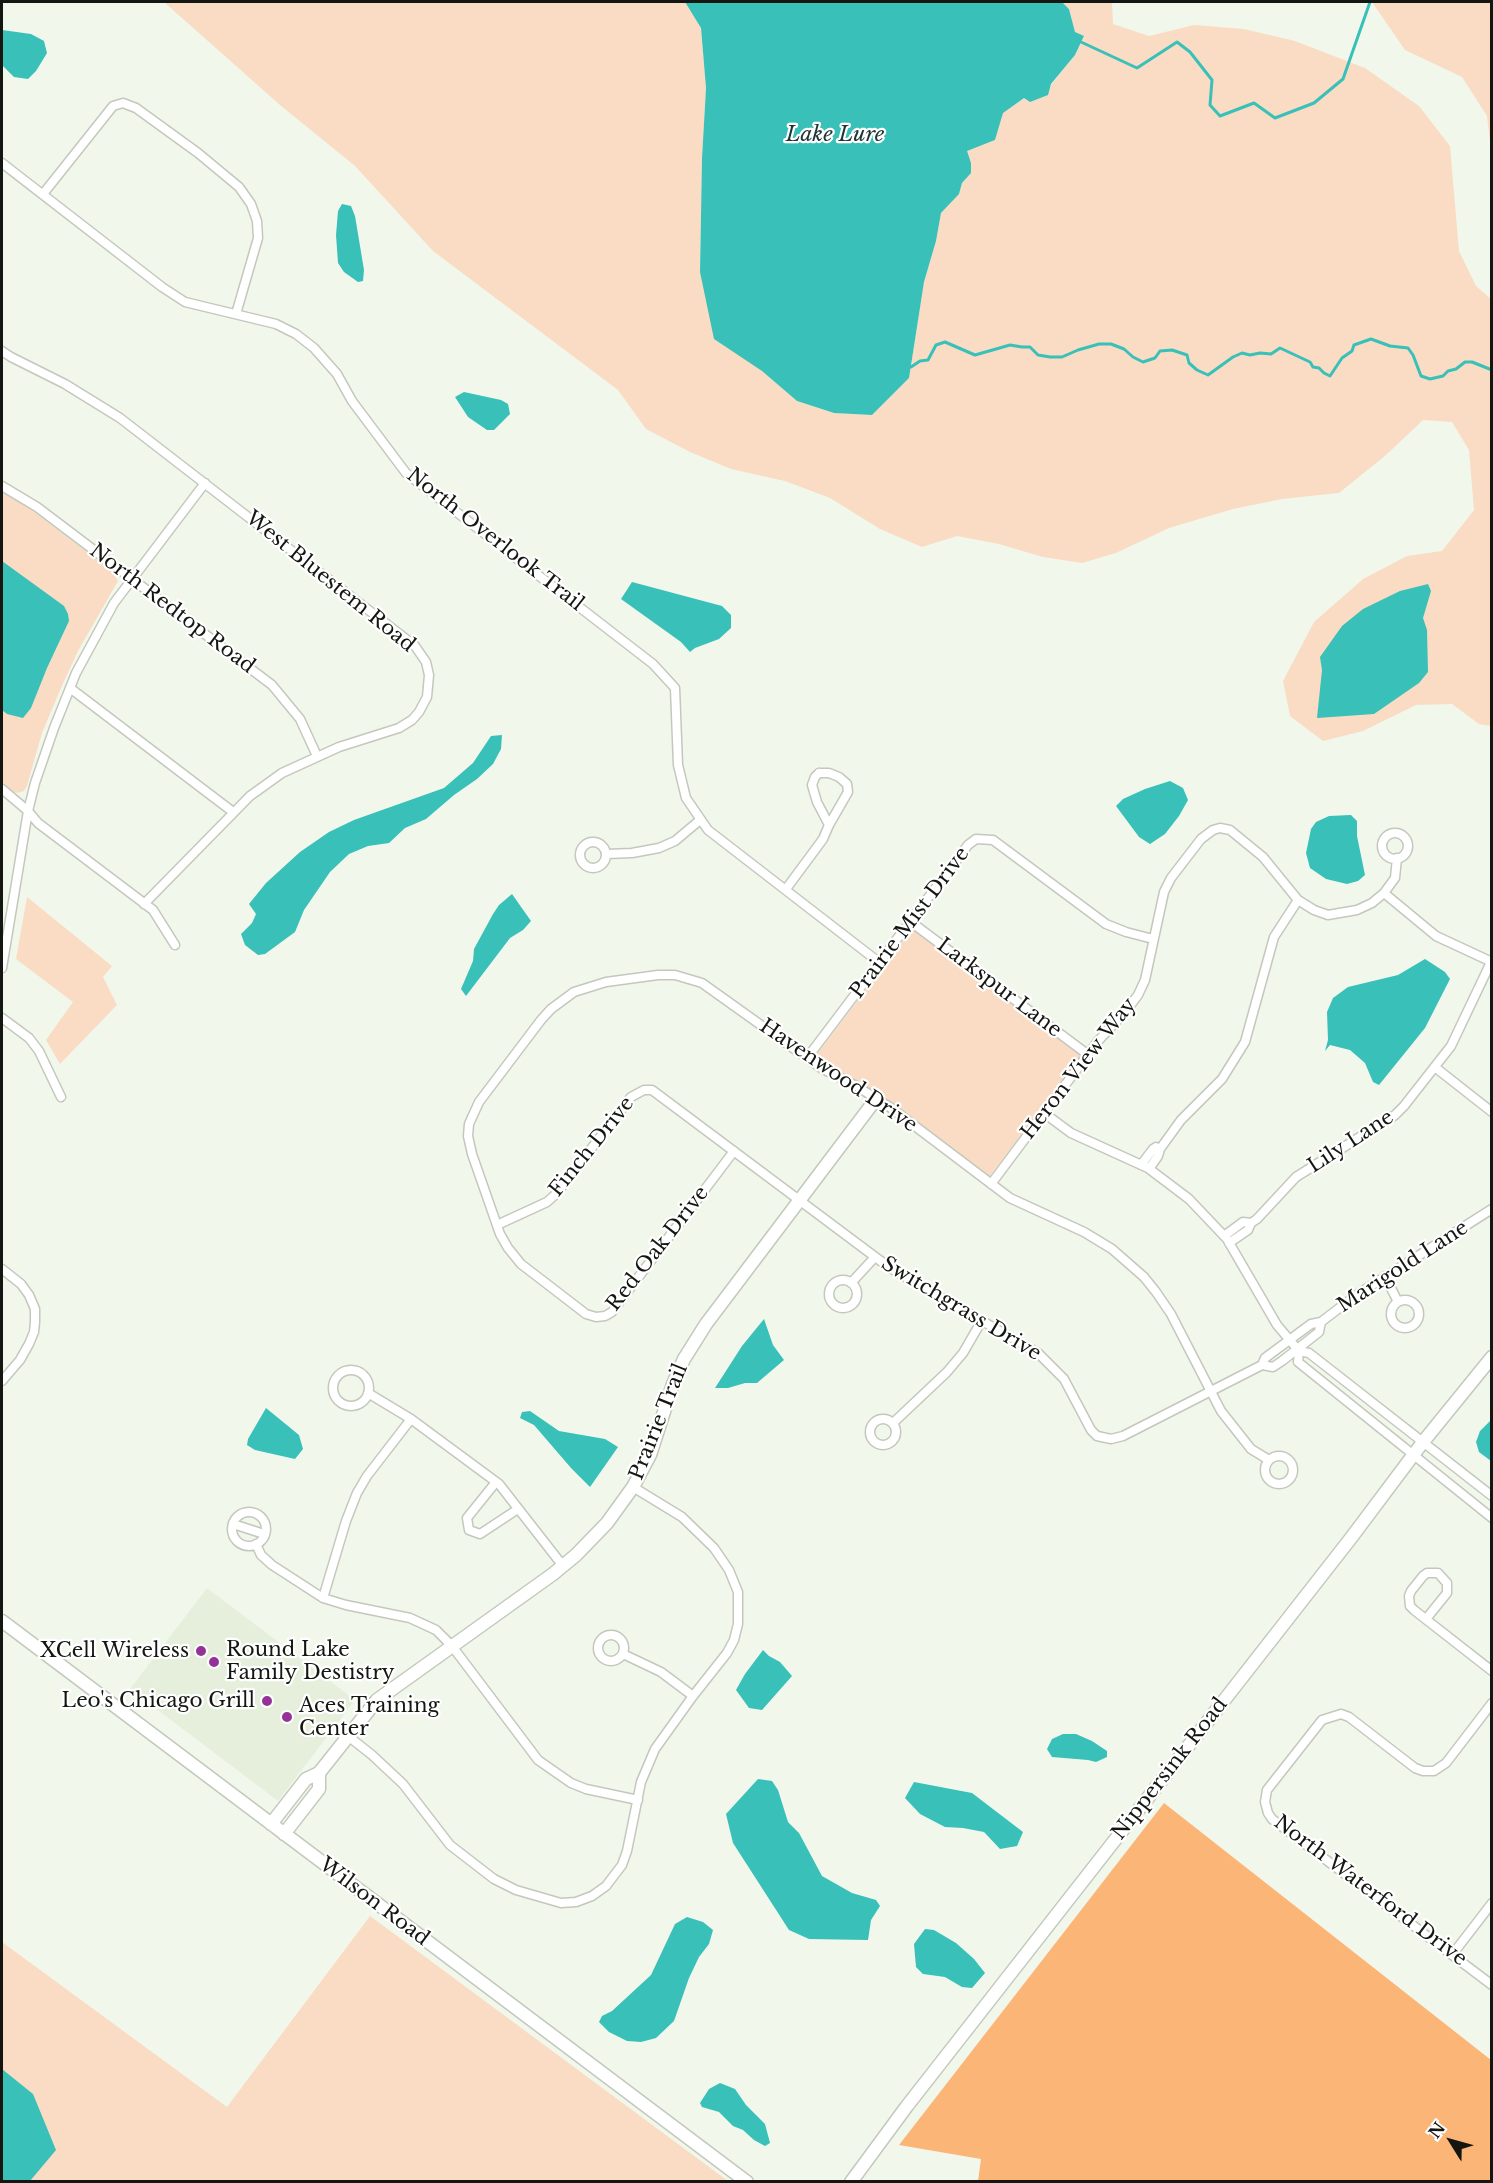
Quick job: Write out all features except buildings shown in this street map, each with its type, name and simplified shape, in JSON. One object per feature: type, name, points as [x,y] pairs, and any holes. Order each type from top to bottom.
[{"type":"street","points":[[43,194],[113,106],[123,103],[136,108],[240,187],[251,204],[257,220],[258,238],[236,314]]},
{"type":"street","name":"North Overlook Trail","points":[[2,163],[162,287],[185,302],[276,324],[297,334],[314,348],[337,374],[352,400],[406,473],[653,664],[675,688],[678,765],[686,798],[708,830],[880,963]]},
{"type":"street","name":"West Bluestem Road","points":[[2,351],[65,384],[120,418],[416,646],[426,662],[429,685],[427,697],[420,712],[412,720],[399,728],[339,747],[282,773],[250,795],[144,904]]},
{"type":"street","points":[[2,968],[5,924],[28,811],[35,783],[70,688],[103,622],[132,579],[205,483]]},
{"type":"street","name":"North Redtop Road","points":[[2,486],[37,507],[272,685],[300,719],[317,756]]},
{"type":"street","points":[[70,688],[233,812]]},
{"type":"street","points":[[786,889],[823,839],[848,792],[847,784],[829,772],[819,773],[812,785],[817,802],[829,825]]},
{"type":"street","points":[[2,789],[28,811],[39,824],[144,904],[158,918],[175,945]]},
{"type":"street","points":[[607,854],[660,848],[675,841],[700,820]]},
{"type":"street","name":"Heron View Way","points":[[991,1184],[1088,1054],[1138,995],[1145,980],[1162,900],[1171,878],[1201,839],[1213,830],[1221,828],[1230,830],[1263,857],[1298,900]]},
{"type":"street","name":"Prairie Mist Drive","points":[[807,1058],[968,845],[976,840],[983,838],[993,840],[1106,924],[1153,939]]},
{"type":"street","points":[[1145,1167],[1153,1149],[1156,1147],[1160,1149],[1181,1120],[1222,1079],[1245,1042],[1274,937],[1298,900],[1328,915],[1357,910],[1372,903],[1384,893],[1395,878],[1397,858]]},
{"type":"street","points":[[1384,893],[1436,936],[1491,962]]},
{"type":"street","name":"Larkspur Lane","points":[[911,922],[1088,1054]]},
{"type":"street","name":"Lily Lane","points":[[1226,1239],[1242,1222],[1251,1223],[1257,1219],[1296,1177],[1395,1115],[1436,1068],[1459,1032],[1491,962]]},
{"type":"street","name":"Havenwood Drive","points":[[497,1225],[471,1154],[468,1136],[473,1114],[479,1102],[541,1020],[574,992],[606,982],[675,975],[702,983],[807,1058],[891,1108],[1010,1198],[1084,1232],[1113,1249],[1144,1277],[1171,1314],[1221,1411],[1251,1449],[1269,1460]]},
{"type":"street","points":[[2,1018],[29,1038],[39,1051],[61,1097]]},
{"type":"street","points":[[1436,1068],[1491,1112]]},
{"type":"street","name":"Finch Drive","points":[[497,1225],[548,1202],[558,1193],[631,1097],[644,1090],[658,1092],[800,1200]]},
{"type":"street","name":"Prairie Trail","points":[[271,1824],[306,1779],[319,1773],[377,1700],[562,1566],[584,1548],[608,1523],[633,1487],[650,1455],[673,1384],[684,1359],[706,1324],[876,1099]]},
{"type":"street","points":[[1044,1113],[1071,1133],[1145,1167],[1189,1199],[1226,1239],[1277,1325],[1289,1340],[1491,1496]]},
{"type":"street","name":"Red Oak Drive","points":[[497,1225],[508,1248],[521,1264],[586,1314],[596,1317],[605,1316],[612,1312],[734,1151]]},
{"type":"street","name":"Switchgrass Drive","points":[[800,1200],[910,1281],[981,1322],[1025,1343],[1051,1364],[1064,1379],[1091,1430],[1103,1439],[1111,1440],[1123,1436],[1262,1365]]},
{"type":"street","name":"Marigold Lane","points":[[1262,1365],[1273,1367],[1302,1351],[1319,1332],[1322,1322],[1385,1276],[1491,1209]]},
{"type":"street","points":[[851,1283],[875,1257]]},
{"type":"street","points":[[2,1269],[21,1284],[29,1295],[34,1309],[35,1322],[29,1344],[20,1360],[2,1381]]},
{"type":"street","points":[[1385,1276],[1398,1302]]},
{"type":"street","points":[[893,1423],[948,1372],[963,1353],[981,1322]]},
{"type":"street","points":[[1262,1365],[1265,1358],[1311,1324],[1322,1322]]},
{"type":"street","points":[[1302,1351],[1298,1362],[1491,1518]]},
{"type":"street","name":"Nippersink Road","points":[[850,2181],[1491,1357]]},
{"type":"street","points":[[359,1372],[367,1381],[368,1393],[362,1402],[351,1406],[345,1405],[340,1403],[334,1393],[334,1382],[342,1373],[359,1372]]},
{"type":"street","points":[[368,1393],[411,1419],[496,1482],[562,1566]]},
{"type":"street","points":[[323,1598],[357,1492],[411,1419]]},
{"type":"street","points":[[496,1482],[467,1518],[469,1530],[480,1534],[518,1509]]},
{"type":"street","points":[[348,1736],[403,1784],[450,1845],[494,1879],[516,1890],[554,1902],[576,1902],[606,1887],[622,1865],[627,1851],[641,1782],[655,1749],[727,1653],[734,1640],[740,1606],[738,1592],[729,1570],[714,1548],[698,1531],[669,1508],[633,1487]]},
{"type":"street","points":[[245,1512],[255,1512],[263,1519],[264,1534],[256,1544],[247,1546],[238,1542],[232,1534],[236,1517],[245,1512]]},
{"type":"street","points":[[233,1524],[264,1534]]},
{"type":"street","points":[[256,1544],[261,1555],[272,1565],[323,1598],[346,1605],[395,1614],[422,1622],[436,1630],[452,1646],[538,1760],[571,1783],[586,1789],[638,1800]]},
{"type":"street","points":[[1426,1619],[1447,1593],[1447,1583],[1438,1573],[1432,1572],[1423,1576],[1411,1591],[1410,1606],[1418,1613],[1491,1671]]},
{"type":"street","name":"Wilson Road","points":[[2,1621],[747,2181]]},
{"type":"street","points":[[623,1654],[661,1672],[693,1696]]},
{"type":"street","name":"North Waterford Drive","points":[[1491,1703],[1446,1763],[1434,1771],[1415,1768],[1349,1717],[1341,1714],[1322,1720],[1267,1790],[1265,1802],[1272,1819],[1491,1985]]},
{"type":"street","points":[[284,1834],[319,1789],[319,1773]]},
{"type":"street","points":[[1452,1955],[1491,1904]]},
{"type":"shaded area","points":[[164,2],[685,2],[701,28],[706,88],[700,272],[762,371],[797,401],[834,413],[872,415],[909,378],[924,282],[936,241],[941,213],[959,194],[962,183],[971,173],[971,163],[966,151],[995,140],[1003,112],[1024,98],[1030,102],[1051,85],[1075,55],[1084,37],[1075,32],[1069,9],[1062,2],[1112,2],[1113,24],[1149,36],[1194,25],[1244,29],[1295,41],[1365,68],[1419,106],[1450,146],[1459,251],[1476,286],[1491,299],[1491,726],[1479,724],[1452,704],[1416,705],[1363,731],[1323,741],[1290,716],[1283,681],[1314,622],[1363,579],[1407,556],[1442,551],[1474,510],[1469,450],[1452,422],[1423,420],[1386,455],[1339,493],[1282,499],[1233,509],[1169,528],[1116,553],[1082,563],[1043,557],[999,544],[957,536],[922,547],[880,529],[830,498],[785,481],[731,469],[690,452],[646,429],[618,390],[433,251],[355,166],[280,105]]},
{"type":"shaded area","points":[[1372,2],[1491,2],[1491,150],[1487,116],[1462,77],[1405,50]]},
{"type":"shaded area","points":[[2,491],[25,505],[112,571],[118,581],[78,651],[61,688],[42,733],[27,786],[24,791],[17,793],[2,783]]},
{"type":"shaded area","points":[[27,897],[112,966],[103,977],[117,1005],[60,1064],[46,1040],[73,1002],[16,959]]},
{"type":"shaded area","points":[[912,929],[1081,1056],[989,1177],[880,1094],[814,1058]]},
{"type":"shaded area","points":[[207,1588],[355,1700],[278,1801],[130,1689]]},
{"type":"shaded area","points":[[1164,1803],[1491,2060],[1491,2181],[978,2181],[981,2159],[899,2145]]},
{"type":"shaded area","points":[[370,1916],[728,2181],[2,2181],[2,1942],[227,2107]]},
{"type":"water","name":"Lake Lure","points":[[685,2],[1062,2],[1069,9],[1075,32],[1084,36],[1075,55],[1051,84],[1048,95],[1030,102],[1024,98],[1003,113],[995,140],[967,151],[971,173],[962,183],[959,194],[941,213],[936,241],[924,282],[909,378],[872,415],[834,413],[797,401],[762,371],[714,339],[700,272],[706,88],[701,28]]},
{"type":"water","points":[[2,30],[31,34],[44,41],[47,53],[28,79],[14,77],[2,65]]},
{"type":"water","points":[[342,204],[351,206],[355,216],[364,270],[363,281],[358,282],[344,272],[338,263],[336,235],[338,211]]},
{"type":"water","points":[[464,392],[501,400],[508,404],[510,414],[494,430],[487,430],[468,417],[455,397]]},
{"type":"water","points":[[2,561],[64,606],[69,621],[31,708],[23,718],[7,714],[2,710]]},
{"type":"water","points":[[632,582],[722,606],[731,615],[731,628],[719,639],[690,652],[681,642],[621,599]]},
{"type":"water","points":[[1428,584],[1431,591],[1423,618],[1427,630],[1428,672],[1419,683],[1374,714],[1317,718],[1322,670],[1320,657],[1342,626],[1363,609],[1400,591]]},
{"type":"water","points":[[502,735],[501,749],[493,764],[477,779],[426,819],[405,828],[389,843],[368,846],[349,854],[330,872],[304,910],[295,932],[265,954],[258,955],[245,945],[241,934],[252,923],[256,914],[249,904],[266,883],[300,852],[329,832],[354,820],[444,788],[473,763],[491,736]]},
{"type":"water","points":[[1170,781],[1183,788],[1188,800],[1165,834],[1150,844],[1139,837],[1116,806],[1123,799]]},
{"type":"water","points":[[1351,815],[1357,821],[1357,836],[1365,875],[1358,881],[1347,884],[1326,879],[1310,868],[1306,853],[1311,829],[1316,822],[1329,816]]},
{"type":"water","points":[[512,894],[531,921],[523,930],[510,938],[466,996],[461,989],[473,961],[474,949],[499,905]]},
{"type":"water","points":[[1425,959],[1445,972],[1450,979],[1425,1028],[1379,1085],[1373,1082],[1365,1063],[1350,1050],[1330,1045],[1325,1051],[1328,1040],[1327,1012],[1333,998],[1348,987],[1398,975]]},
{"type":"water","points":[[764,1319],[773,1345],[784,1360],[757,1383],[715,1388],[742,1346]]},
{"type":"water","points":[[266,1408],[299,1435],[303,1449],[295,1459],[255,1450],[247,1445],[248,1439]]},
{"type":"water","points":[[530,1411],[559,1431],[605,1439],[618,1447],[590,1487],[534,1425],[520,1418],[522,1412]]},
{"type":"water","points":[[1491,1420],[1491,1461],[1479,1452],[1476,1442],[1480,1431]]},
{"type":"water","points":[[763,1650],[780,1662],[792,1676],[762,1710],[749,1708],[736,1690]]},
{"type":"water","points":[[1063,1734],[1076,1734],[1092,1741],[1107,1751],[1107,1757],[1096,1762],[1052,1757],[1047,1749],[1052,1739]]},
{"type":"water","points":[[758,1779],[772,1781],[778,1790],[788,1822],[799,1833],[822,1876],[852,1893],[876,1900],[880,1906],[871,1920],[868,1940],[809,1939],[789,1930],[733,1843],[726,1814]]},
{"type":"water","points":[[914,1782],[972,1793],[1023,1832],[1017,1846],[1000,1849],[984,1832],[945,1827],[920,1814],[905,1798]]},
{"type":"water","points":[[687,1917],[703,1922],[713,1930],[709,1944],[699,1957],[689,1978],[674,2021],[656,2038],[641,2042],[627,2041],[609,2032],[599,2022],[602,2016],[612,2011],[651,1975],[675,1924]]},
{"type":"water","points":[[925,1929],[934,1930],[956,1943],[974,1959],[985,1973],[972,1988],[962,1987],[945,1977],[923,1974],[916,1967],[914,1944]]},
{"type":"water","points":[[2,2069],[33,2094],[56,2150],[30,2181],[2,2181]]},
{"type":"water","points":[[720,2083],[735,2089],[746,2105],[765,2124],[770,2143],[765,2146],[743,2130],[733,2126],[719,2112],[702,2107],[700,2103],[709,2089]]},
{"type":"waterway","points":[[1081,42],[1137,68],[1177,42],[1190,52],[1212,80],[1210,105],[1220,116],[1254,103],[1275,118],[1314,103],[1343,79],[1370,2]]},
{"type":"waterway","points":[[911,367],[920,361],[928,360],[936,345],[945,342],[975,355],[1010,345],[1030,347],[1038,355],[1050,357],[1062,357],[1099,344],[1111,344],[1124,349],[1143,362],[1155,358],[1160,351],[1172,350],[1187,355],[1189,363],[1208,375],[1242,353],[1271,354],[1280,348],[1310,362],[1313,367],[1319,368],[1330,376],[1342,358],[1352,351],[1354,345],[1371,339],[1390,346],[1408,348],[1421,376],[1430,379],[1443,376],[1465,362],[1472,362],[1492,370]]},
{"type":"place","name":"XCell Wireless","points":[[201,1651]]},
{"type":"place","name":"Round Lake Family Destistry","points":[[214,1662]]},
{"type":"place","name":"Leo's Chicago Grill","points":[[267,1701]]},
{"type":"place","name":"Aces Training Center","points":[[287,1717]]}]
